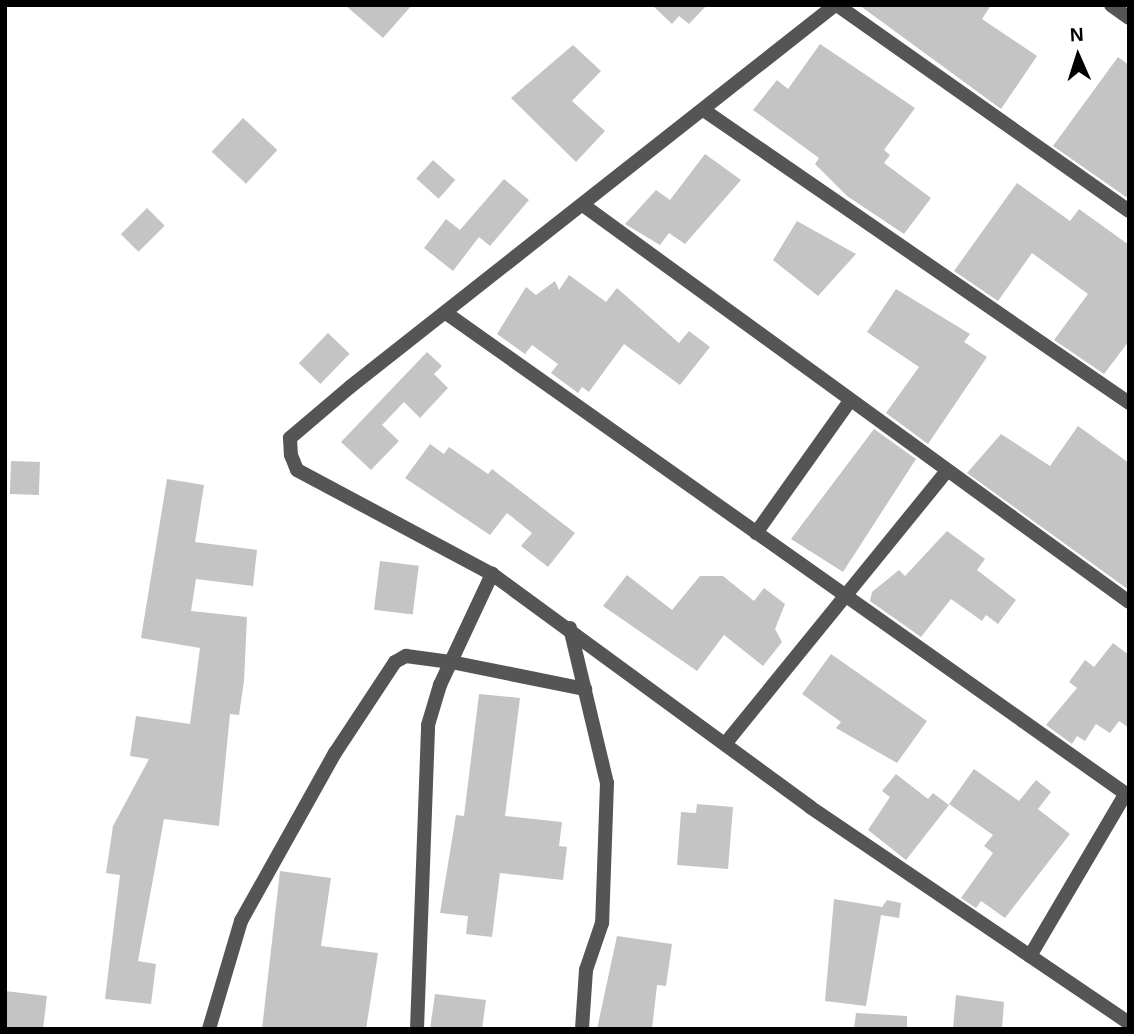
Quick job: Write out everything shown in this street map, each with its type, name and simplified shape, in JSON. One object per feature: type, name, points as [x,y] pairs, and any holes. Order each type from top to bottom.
[{"type":"street","points":[[1129,211],[836,5],[290,438],[291,455],[297,470],[492,574],[570,628],[725,744],[1129,1023]]},
{"type":"street","points":[[1111,5],[1129,18]]},
{"type":"street","points":[[705,111],[1129,402]]},
{"type":"street","points":[[583,205],[945,473],[1129,602]]},
{"type":"street","points":[[446,313],[1127,794],[1030,956]]},
{"type":"street","points":[[756,533],[849,402]]},
{"type":"street","points":[[725,744],[945,473]]},
{"type":"street","points":[[417,1029],[428,725],[451,662],[492,574]]},
{"type":"street","points":[[570,628],[607,783],[608,847],[582,1029]]},
{"type":"street","points":[[209,1029],[242,921],[350,730],[395,662],[406,656],[451,662],[585,689]]},
{"type":"building","points":[[345,5],[412,5],[383,38]]},
{"type":"building","points":[[652,5],[707,5],[689,24],[679,16],[672,24]]},
{"type":"building","points":[[859,5],[991,5],[982,19],[1037,56],[1001,109]]},
{"type":"building","points":[[820,44],[915,108],[884,150],[890,155],[884,163],[931,198],[904,234],[847,196],[815,164],[819,158],[753,110],[777,80],[788,89]]},
{"type":"building","points":[[573,45],[601,71],[572,101],[605,131],[576,162],[511,98]]},
{"type":"building","points":[[1118,57],[1129,65],[1129,199],[1053,146]]},
{"type":"building","points":[[243,118],[277,150],[246,184],[212,152]]},
{"type":"building","points":[[705,154],[741,180],[685,244],[669,233],[660,245],[625,224],[656,190],[670,200]]},
{"type":"building","points":[[433,160],[455,180],[439,199],[416,179]]},
{"type":"building","points":[[504,179],[529,200],[490,246],[479,237],[453,271],[424,248],[446,219],[460,230]]},
{"type":"building","points":[[1017,183],[1070,221],[1079,209],[1129,245],[1129,341],[1104,374],[1054,340],[1088,294],[1032,253],[998,301],[954,271]]},
{"type":"building","points":[[147,208],[165,226],[139,252],[121,234]]},
{"type":"building","points":[[797,221],[856,254],[818,296],[773,260]]},
{"type":"building","points":[[569,275],[606,302],[617,288],[679,343],[689,331],[710,347],[680,385],[624,344],[589,392],[582,387],[578,393],[551,373],[558,364],[532,345],[525,354],[497,334],[526,287],[536,295],[555,281],[559,290]]},
{"type":"building","points":[[896,289],[970,334],[964,342],[987,357],[928,444],[886,413],[919,367],[867,332]]},
{"type":"building","points":[[328,333],[350,354],[320,384],[299,363]]},
{"type":"building","points":[[427,352],[442,366],[434,374],[448,388],[420,418],[404,402],[382,425],[399,441],[371,470],[341,442]]},
{"type":"building","points":[[1078,426],[1129,463],[1129,590],[967,473],[1001,434],[1050,466]]},
{"type":"building","points":[[874,429],[916,459],[843,572],[791,539]]},
{"type":"building","points":[[430,444],[444,454],[449,447],[488,474],[492,469],[575,533],[548,567],[521,546],[532,533],[507,513],[490,535],[405,478]]},
{"type":"building","points":[[11,461],[40,462],[39,495],[10,494]]},
{"type":"building","points":[[167,479],[204,485],[195,542],[257,550],[253,586],[196,579],[191,611],[247,617],[244,681],[239,715],[230,714],[219,826],[164,819],[138,961],[156,964],[151,1004],[105,999],[120,875],[106,873],[113,826],[149,759],[130,756],[136,716],[190,724],[200,648],[141,638]]},
{"type":"building","points":[[947,531],[985,559],[977,570],[1016,600],[998,624],[986,615],[982,621],[951,599],[921,637],[870,601],[872,592],[899,570],[905,576]]},
{"type":"building","points":[[380,561],[419,566],[413,614],[374,610]]},
{"type":"building","points":[[627,575],[672,610],[700,576],[723,576],[754,601],[764,588],[785,604],[775,629],[782,642],[763,666],[724,635],[697,671],[603,606]]},
{"type":"building","points":[[1113,643],[1129,655],[1129,728],[1119,721],[1110,733],[1096,724],[1085,741],[1077,736],[1072,744],[1046,725],[1077,688],[1069,682],[1085,660],[1094,667]]},
{"type":"building","points":[[831,654],[927,721],[897,763],[836,728],[841,722],[802,694]]},
{"type":"building","points":[[479,694],[520,698],[505,816],[562,822],[559,846],[567,847],[563,880],[500,873],[492,937],[466,934],[468,916],[440,913],[456,815],[464,816]]},
{"type":"building","points":[[974,769],[1019,801],[1036,780],[1051,792],[1038,809],[1070,834],[1005,918],[981,901],[976,908],[961,898],[993,853],[984,846],[993,835],[949,804]]},
{"type":"building","points":[[896,774],[928,799],[933,793],[949,805],[906,860],[868,830],[890,797],[882,791]]},
{"type":"building","points":[[697,804],[733,807],[728,869],[677,865],[681,812],[696,813]]},
{"type":"building","points":[[280,871],[331,878],[321,946],[378,953],[366,1029],[262,1029]]},
{"type":"building","points":[[834,899],[882,907],[887,900],[901,903],[899,918],[881,915],[866,1006],[825,1001]]},
{"type":"building","points":[[617,936],[672,944],[666,986],[657,985],[652,1029],[597,1029]]},
{"type":"building","points":[[5,991],[47,996],[43,1029],[5,1029]]},
{"type":"building","points":[[435,994],[486,1000],[482,1029],[430,1029]]},
{"type":"building","points":[[956,995],[1004,1002],[1002,1029],[953,1029]]},
{"type":"building","points":[[856,1013],[907,1016],[907,1029],[854,1029]]}]
